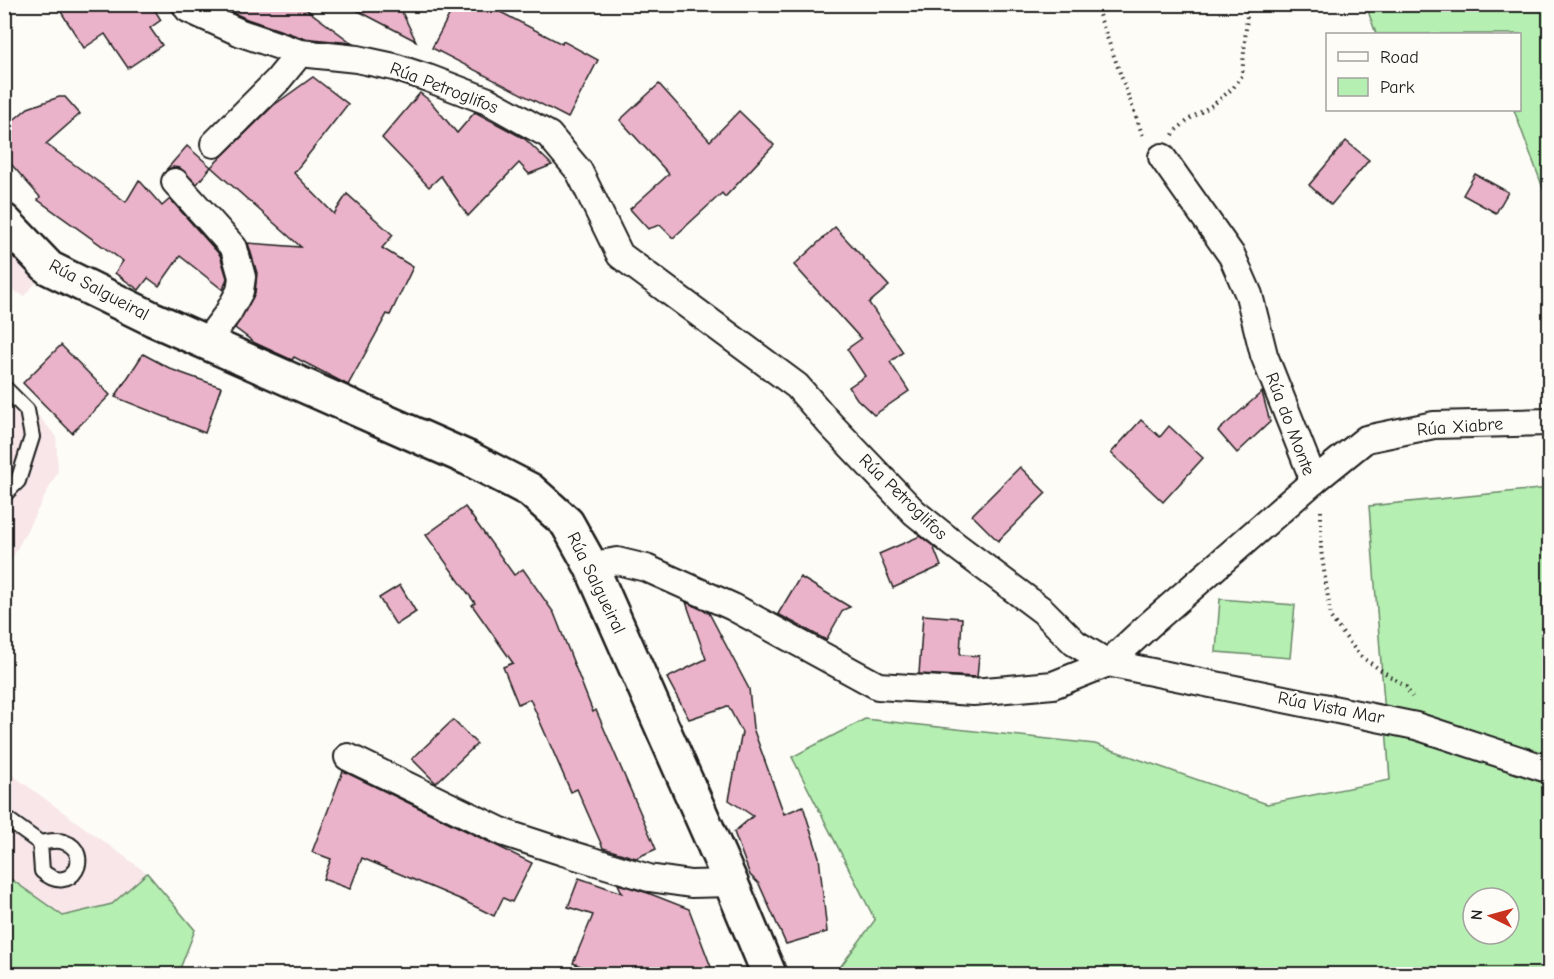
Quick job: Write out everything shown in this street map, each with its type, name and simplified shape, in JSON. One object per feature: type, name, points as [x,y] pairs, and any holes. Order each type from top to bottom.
[{"type":"street","name":"Rúa Petroglifos","points":[[185,4],[188,9],[240,33],[300,53],[357,59],[394,67],[488,101],[549,135],[579,171],[620,255],[797,386],[914,512],[955,546],[1043,611],[1076,643],[1108,663]]},
{"type":"street","points":[[214,144],[277,81],[300,53]]},
{"type":"street","name":"Rúa do Monte","points":[[1108,663],[1314,481],[1264,355],[1248,295],[1232,256],[1162,158]]},
{"type":"street","points":[[176,182],[234,248],[242,277],[240,291],[228,313],[206,342]]},
{"type":"street","name":"Rúa Salgueiral","points":[[4,221],[49,268],[206,342],[470,459],[530,490],[567,523],[591,566],[731,883],[769,975]]},
{"type":"street","name":"Rúa Xiabre","points":[[1314,481],[1366,439],[1434,425],[1550,422]]},
{"type":"street","points":[[591,566],[617,561],[646,568],[734,607],[878,686],[973,692],[1053,686],[1108,663]]},
{"type":"street","name":"Rúa Vista Mar","points":[[1108,663],[1416,726],[1550,770]]},
{"type":"street","points":[[348,757],[505,833],[534,843],[650,878],[691,884],[731,883]]},
{"type":"lane","points":[[4,387],[27,410],[32,437],[18,481],[4,495]]},
{"type":"lane","points":[[4,817],[40,843]]},
{"type":"path","points":[[1095,4],[1139,128],[1150,152],[1162,158],[1175,131],[1214,104],[1233,88],[1242,76],[1248,4]]},
{"type":"path","points":[[1314,481],[1322,515],[1321,550],[1330,618],[1360,656],[1406,687],[1417,705],[1416,726]]},
{"type":"shaded area","points":[[4,221],[49,268],[24,296],[5,286]]},
{"type":"shaded area","points":[[5,378],[56,436],[58,471],[5,572]]},
{"type":"shaded area","points":[[4,769],[147,873],[112,904],[63,916],[11,881],[5,875]]},
{"type":"green space","points":[[1366,5],[1549,5],[1549,204],[1514,111],[1521,111],[1521,33],[1376,33]]},
{"type":"green space","points":[[1549,488],[1549,974],[835,974],[875,920],[792,757],[865,719],[1095,744],[1267,804],[1390,780],[1369,506]]},
{"type":"green space","points":[[1220,599],[1295,605],[1290,658],[1216,652]]},
{"type":"green space","points":[[147,873],[195,930],[178,974],[5,974],[5,875],[63,916],[112,904]]},
{"type":"building","points":[[56,4],[151,4],[161,20],[150,28],[162,45],[128,68],[105,34],[84,48]]},
{"type":"building","points":[[214,4],[299,4],[352,43],[303,38],[247,19]]},
{"type":"building","points":[[345,4],[398,4],[416,41]]},
{"type":"building","points":[[455,4],[485,4],[598,60],[568,118],[432,48]]},
{"type":"building","points":[[313,77],[348,104],[294,173],[334,214],[347,194],[393,235],[382,248],[413,267],[390,315],[387,314],[348,385],[294,357],[292,360],[255,343],[235,328],[255,293],[257,273],[248,243],[301,247],[211,167],[274,105]]},
{"type":"building","points":[[659,84],[710,141],[739,111],[774,145],[725,197],[722,193],[673,238],[660,225],[648,229],[630,209],[669,174],[620,120]]},
{"type":"building","points":[[420,93],[430,101],[457,133],[475,112],[525,139],[552,165],[529,174],[519,163],[468,216],[441,176],[429,187],[382,138]]},
{"type":"building","points":[[65,97],[80,114],[46,144],[126,202],[139,180],[162,206],[170,199],[220,255],[227,278],[223,290],[180,256],[159,286],[148,278],[139,290],[115,273],[123,261],[38,200],[40,197],[4,156],[4,128],[28,108]]},
{"type":"building","points":[[1346,141],[1369,160],[1331,205],[1309,185]]},
{"type":"building","points":[[187,146],[211,167],[197,184],[180,168],[173,167],[166,170]]},
{"type":"building","points":[[1475,174],[1508,192],[1496,213],[1463,195]]},
{"type":"building","points":[[835,227],[889,286],[869,303],[903,352],[890,362],[909,391],[874,415],[857,399],[849,387],[865,376],[847,349],[861,339],[794,265]]},
{"type":"building","points":[[61,345],[110,395],[72,433],[23,383]]},
{"type":"building","points":[[143,354],[173,370],[221,387],[205,433],[115,397]]},
{"type":"building","points":[[1262,392],[1270,422],[1237,453],[1218,431]]},
{"type":"building","points":[[1141,420],[1160,437],[1169,426],[1203,458],[1163,502],[1111,453]]},
{"type":"building","points":[[1020,467],[1046,493],[998,541],[972,515]]},
{"type":"building","points":[[465,507],[514,575],[523,569],[554,613],[593,712],[596,710],[656,849],[636,858],[603,848],[577,789],[571,792],[530,699],[518,704],[503,667],[513,663],[472,605],[475,603],[426,535]]},
{"type":"building","points":[[920,536],[933,546],[941,566],[893,588],[879,554]]},
{"type":"building","points":[[800,577],[850,607],[843,610],[826,640],[778,614]]},
{"type":"building","points":[[400,585],[416,612],[396,625],[379,598]]},
{"type":"building","points":[[686,602],[709,613],[749,689],[753,728],[784,814],[803,806],[819,857],[827,932],[786,944],[759,884],[750,875],[734,832],[753,816],[729,800],[742,732],[728,706],[689,719],[667,678],[706,659]]},
{"type":"building","points":[[923,615],[962,618],[960,655],[979,656],[977,677],[919,674]]},
{"type":"building","points":[[453,720],[477,744],[436,783],[412,759]]},
{"type":"building","points":[[343,771],[532,863],[512,902],[503,898],[494,916],[362,858],[350,889],[323,879],[331,859],[312,852]]},
{"type":"building","points":[[579,878],[622,893],[618,884],[689,909],[714,975],[602,975],[573,963],[593,915],[568,907]]}]
